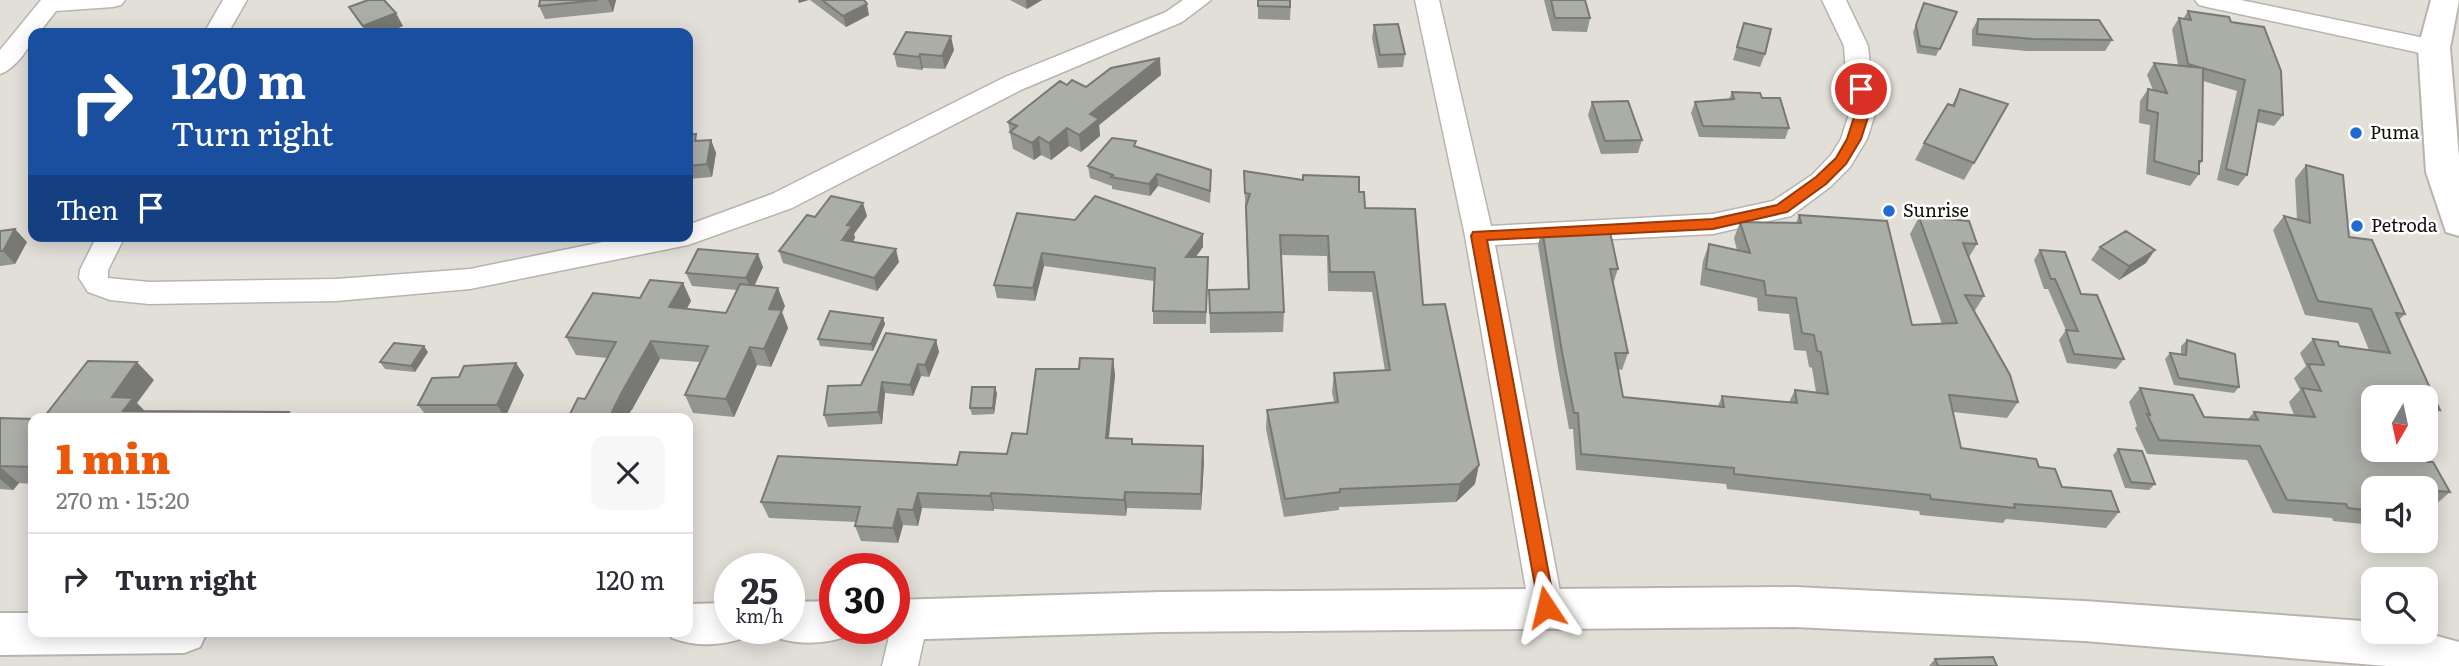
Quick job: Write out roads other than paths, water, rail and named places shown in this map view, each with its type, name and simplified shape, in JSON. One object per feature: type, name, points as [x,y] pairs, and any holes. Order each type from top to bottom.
[{"type":"highway","points":[[2446,0],[2434,48],[2443,172],[2459,223]]},
{"type":"highway","points":[[910,620],[1160,612],[1795,607],[2084,621],[2401,647],[2459,644]]},
{"type":"highway","points":[[693,624],[714,623]]},
{"type":"highway","points":[[0,634],[28,634]]},
{"type":"highway","points":[[2401,647],[2459,663]]},
{"type":"street","points":[[31,28],[51,3],[113,0]]},
{"type":"street","points":[[219,28],[235,0]]},
{"type":"street","points":[[693,233],[782,201],[960,108],[1174,17],[1199,0]]},
{"type":"street","points":[[1427,0],[1479,236],[1546,607]]},
{"type":"street","points":[[1479,236],[1713,224],[1781,209],[1821,181],[1841,161],[1854,139],[1862,114],[1856,46],[1834,0]]},
{"type":"street","points":[[2207,0],[2434,48]]},
{"type":"street","points":[[0,66],[28,31]]},
{"type":"street","points":[[108,242],[94,270],[93,278],[99,285],[124,291],[227,293],[336,290],[470,279],[655,242]]},
{"type":"street","points":[[900,666],[901,644]]},
{"type":"place","name":"Puma","points":[[2356,133]]},
{"type":"place","name":"Sunrise","points":[[1889,211]]},
{"type":"place","name":"Petroda","points":[[2357,226]]}]
